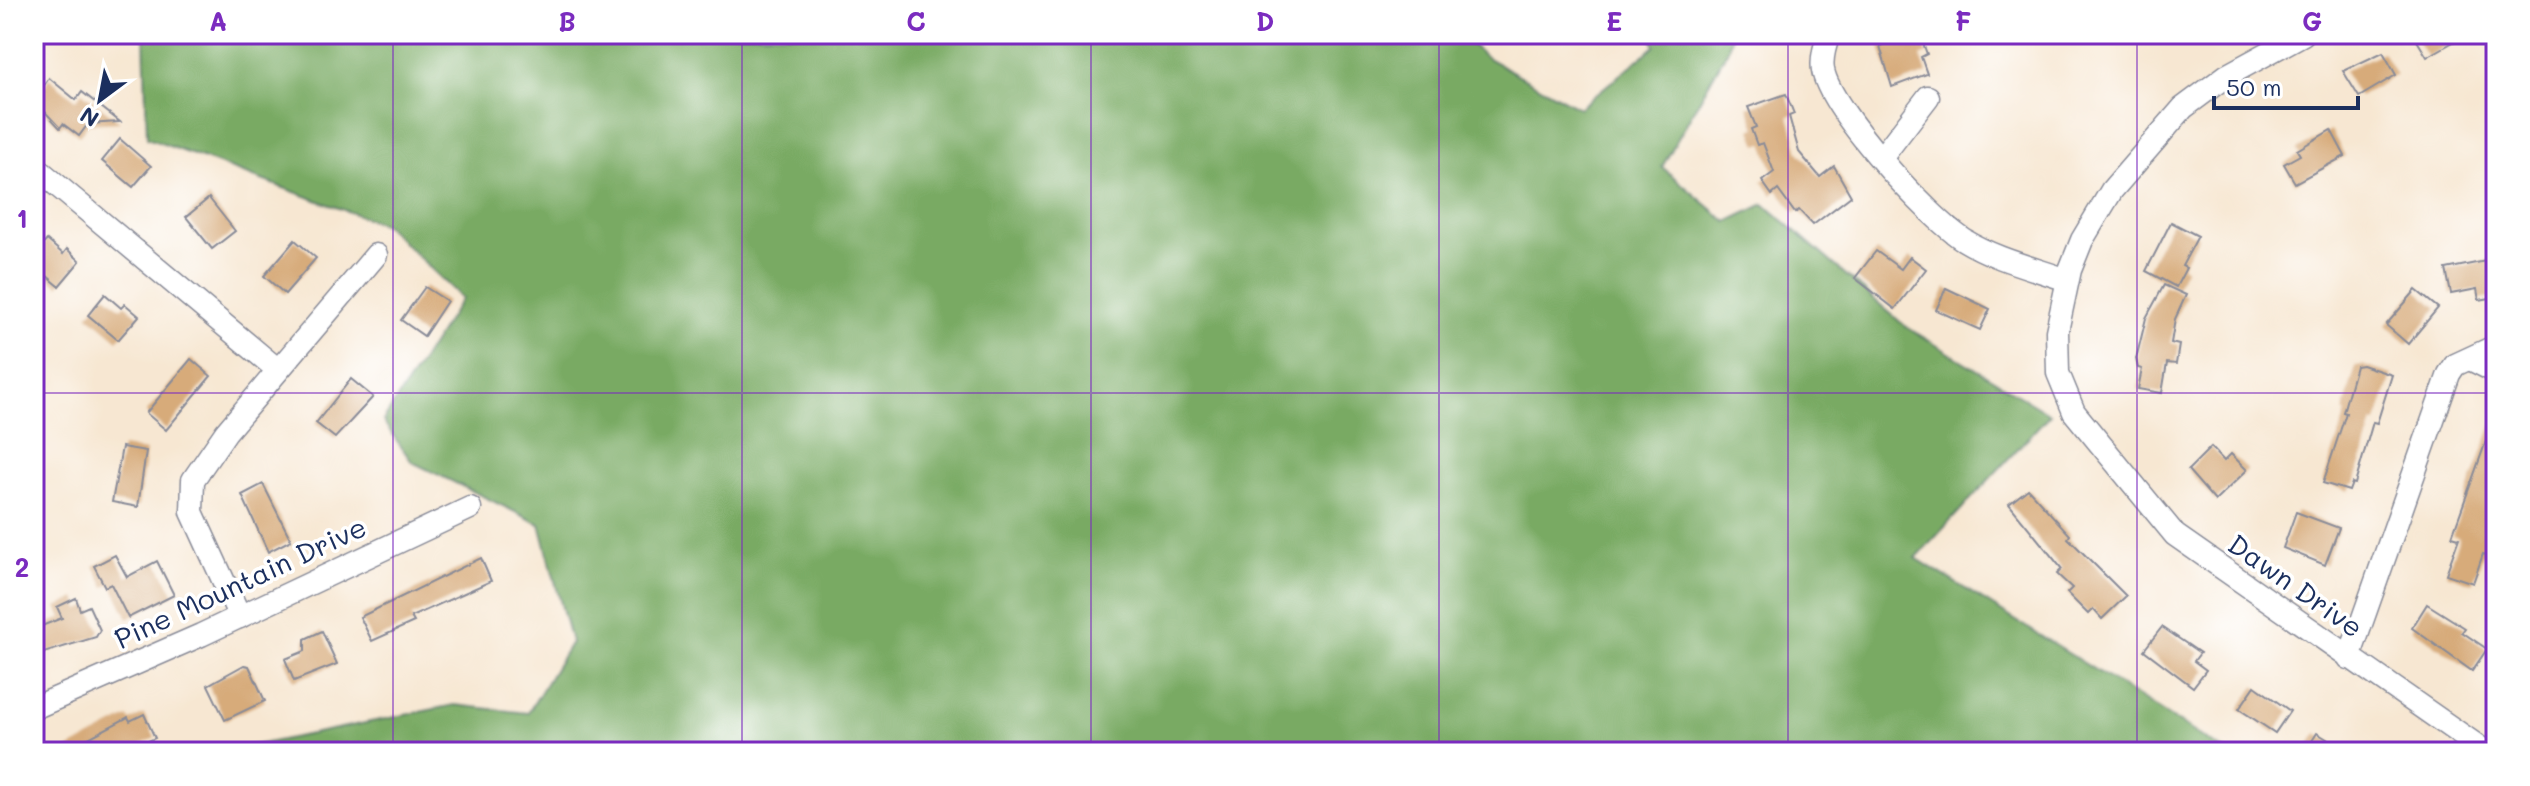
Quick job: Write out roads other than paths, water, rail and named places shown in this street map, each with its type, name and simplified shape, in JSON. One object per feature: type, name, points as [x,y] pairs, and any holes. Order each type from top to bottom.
[{"type":"street","points":[[1829,34],[1823,71],[1850,124],[1882,157],[1915,199],[1962,239],[1995,255],[2067,280]]},
{"type":"street","name":"Dawn Drive","points":[[2303,34],[2226,76],[2183,108],[2112,190],[2082,240],[2067,280],[2057,331],[2058,373],[2074,412],[2175,535],[2486,752]]},
{"type":"street","points":[[1882,157],[1928,97]]},
{"type":"street","points":[[34,166],[278,370]]},
{"type":"street","points":[[240,617],[192,512],[193,480],[200,465],[376,255]]},
{"type":"street","points":[[2349,658],[2449,374],[2455,365],[2496,346]]},
{"type":"street","points":[[2470,359],[2496,372]]},
{"type":"street","name":"Pine Mountain Drive","points":[[34,708],[240,617],[470,508]]}]
